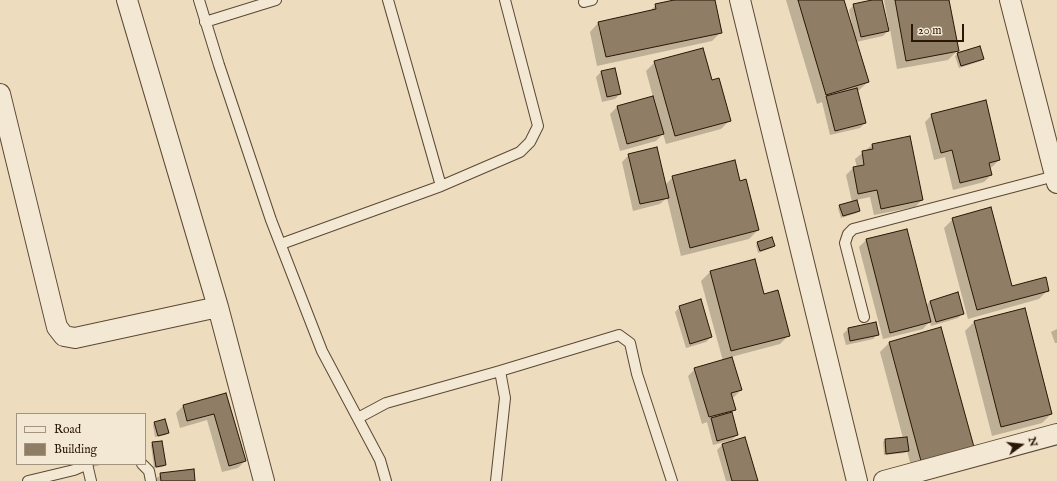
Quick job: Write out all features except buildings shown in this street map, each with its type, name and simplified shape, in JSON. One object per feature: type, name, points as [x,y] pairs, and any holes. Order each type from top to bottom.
[{"type":"street","points":[[127,0],[218,307],[264,481]]},
{"type":"street","points":[[740,0],[857,481]]},
{"type":"street","points":[[1010,0],[1056,180]]},
{"type":"street","points":[[0,94],[57,327],[64,336],[75,338],[218,307]]},
{"type":"street","points":[[884,481],[1057,434]]},
{"type":"lane","points":[[198,0],[271,220],[322,351],[380,460],[386,481]]},
{"type":"lane","points":[[205,22],[276,0]]},
{"type":"lane","points":[[388,0],[441,186]]},
{"type":"lane","points":[[281,244],[441,186],[520,152],[530,142],[538,126],[505,0]]},
{"type":"lane","points":[[864,316],[845,243],[848,234],[853,229],[1056,180]]},
{"type":"lane","points":[[358,418],[386,402],[500,371],[619,335],[630,343],[637,374],[672,481]]},
{"type":"lane","points":[[496,481],[505,398],[500,371]]},
{"type":"lane","points":[[28,481],[74,470],[85,465]]},
{"type":"lane","points":[[87,465],[91,481]]},
{"type":"lane","points":[[143,465],[149,471],[151,481]]}]
